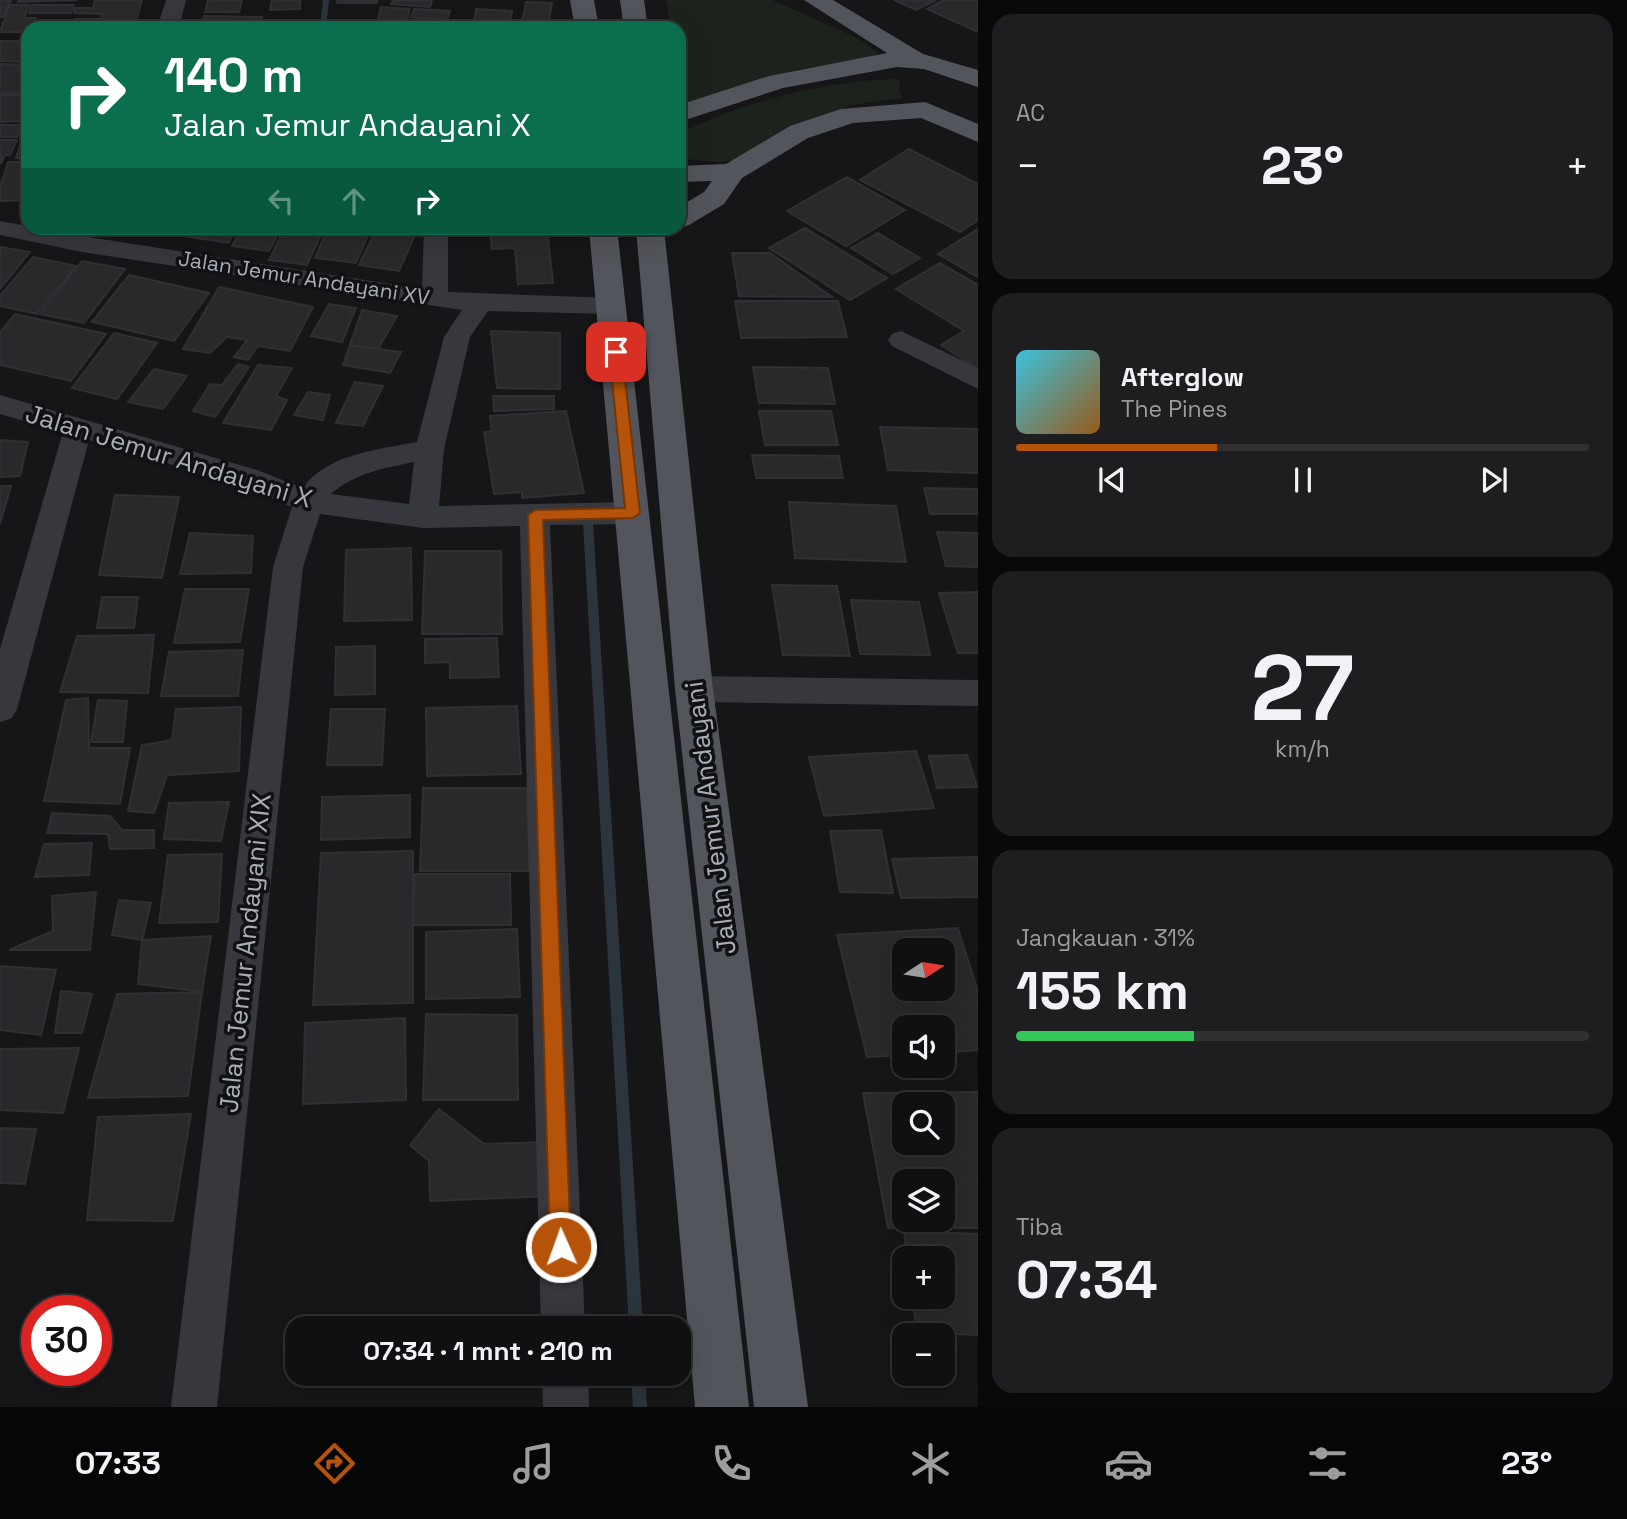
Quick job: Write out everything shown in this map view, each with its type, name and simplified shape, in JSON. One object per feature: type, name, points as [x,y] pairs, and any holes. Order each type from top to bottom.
[{"type":"main road","points":[[582,0],[586,21]]},
{"type":"main road","points":[[632,0],[635,21]]},
{"type":"main road","points":[[816,0],[914,60]]},
{"type":"main road","points":[[686,112],[778,81],[883,61],[914,60],[948,67],[978,79]]},
{"type":"main road","points":[[925,110],[918,98],[915,83],[921,76],[948,67]]},
{"type":"main road","points":[[686,213],[714,198],[732,172],[799,132],[850,115],[925,110],[978,134]]},
{"type":"main road","points":[[686,174],[732,172]]},
{"type":"main road","name":"Jalan Jemur Andayani","points":[[604,235],[722,1407]]},
{"type":"main road","name":"Jalan Jemur Andayani","points":[[662,235],[694,690],[781,1407]]},
{"type":"street","points":[[169,21],[176,0]]},
{"type":"street","name":"Jalan Jemur Andayani XV","points":[[0,228],[21,230]]},
{"type":"street","points":[[436,235],[435,299],[457,337]]},
{"type":"street","name":"Jalan Jemur Andayani XV","points":[[85,236],[435,299],[480,303],[610,306]]},
{"type":"street","points":[[423,517],[430,450],[457,337],[480,303]]},
{"type":"street","points":[[901,340],[978,380]]},
{"type":"street","name":"Jalan Jemur Andayani X","points":[[0,404],[247,477],[309,502],[423,517],[633,513]]},
{"type":"street","points":[[0,709],[60,485],[79,426]]},
{"type":"street","points":[[309,502],[337,473],[354,465],[430,450]]},
{"type":"street","name":"Jalan Jemur Andayani XIX","points":[[194,1407],[288,567],[309,502]]},
{"type":"street","points":[[535,515],[563,1316]]},
{"type":"street","points":[[694,690],[978,693]]},
{"type":"street","points":[[565,1386],[566,1407]]},
{"type":"shaded area","points":[[666,0],[772,0],[855,37],[878,52],[874,57],[799,69],[686,104],[686,21],[670,21]]},
{"type":"shaded area","points":[[900,79],[899,92],[903,98],[850,105],[738,160],[714,162],[686,159],[686,130],[703,122],[787,95],[873,80]]},
{"type":"building","points":[[0,0],[11,0],[3,17],[0,17]]},
{"type":"building","points":[[19,0],[77,0],[18,2]]},
{"type":"building","points":[[95,0],[142,0],[136,21],[74,21],[101,19],[103,14],[74,13],[75,8],[93,8]]},
{"type":"building","points":[[208,0],[242,0],[239,12],[205,12]]},
{"type":"building","points":[[272,0],[300,0],[300,9],[270,10]]},
{"type":"building","points":[[338,0],[377,0],[377,3],[337,3]]},
{"type":"building","points":[[393,0],[432,0],[430,7],[391,4]]},
{"type":"building","points":[[894,0],[936,0],[916,10]]},
{"type":"building","points":[[944,0],[978,0],[978,32],[927,9]]},
{"type":"building","points":[[526,2],[552,3],[549,21],[522,21]]},
{"type":"building","points":[[10,5],[29,5],[24,18],[36,18],[34,21],[21,21],[21,32],[0,32]]},
{"type":"building","points":[[32,5],[74,5],[71,13],[29,13]]},
{"type":"building","points":[[381,7],[410,9],[407,21],[377,21]]},
{"type":"building","points":[[414,9],[450,11],[447,20],[411,17]]},
{"type":"building","points":[[476,9],[512,11],[510,21],[474,21]]},
{"type":"building","points":[[204,16],[262,17],[261,21],[202,21]]},
{"type":"building","points":[[0,41],[21,41],[21,62],[0,61]]},
{"type":"building","points":[[0,64],[21,65],[21,94],[0,93]]},
{"type":"building","points":[[0,95],[21,95],[19,121],[0,122]]},
{"type":"building","points":[[0,125],[21,125],[17,137],[0,137]]},
{"type":"building","points":[[0,140],[17,140],[10,155],[5,155],[1,164]]},
{"type":"building","points":[[21,142],[21,158],[16,158]]},
{"type":"building","points":[[909,149],[978,184],[978,220],[960,232],[860,180]]},
{"type":"building","points":[[8,162],[21,162],[21,200],[0,201],[0,187]]},
{"type":"building","points":[[847,177],[905,210],[846,246],[787,211]]},
{"type":"building","points":[[805,228],[887,278],[850,300],[769,248]]},
{"type":"building","points":[[978,229],[978,277],[938,254]]},
{"type":"building","points":[[878,233],[920,258],[893,274],[851,248]]},
{"type":"building","points":[[178,235],[232,235],[228,243]]},
{"type":"building","points":[[238,235],[277,235],[269,251],[232,246]]},
{"type":"building","points":[[282,235],[321,235],[307,265],[269,260]]},
{"type":"building","points":[[325,235],[368,235],[356,263],[315,258]]},
{"type":"building","points":[[374,235],[415,235],[399,271],[359,265]]},
{"type":"building","points":[[491,235],[548,235],[553,283],[518,284],[515,248],[492,249]]},
{"type":"building","points":[[0,247],[30,252],[0,289]]},
{"type":"building","points":[[732,253],[770,253],[832,297],[739,296]]},
{"type":"building","points":[[33,257],[76,266],[37,314],[0,306],[0,296]]},
{"type":"building","points":[[82,261],[125,269],[84,323],[40,314]]},
{"type":"building","points":[[940,263],[978,285],[978,369],[941,345],[964,331],[896,289]]},
{"type":"building","points":[[129,275],[209,293],[174,341],[92,322]]},
{"type":"building","points":[[219,287],[313,307],[290,351],[258,346],[248,360],[234,357],[247,340],[227,337],[210,353],[183,349]]},
{"type":"building","points":[[735,301],[838,301],[847,337],[741,338]]},
{"type":"building","points":[[329,304],[356,308],[342,342],[311,336]]},
{"type":"building","points":[[362,310],[397,316],[378,349],[350,345]]},
{"type":"building","points":[[15,314],[106,334],[71,381],[0,365],[0,332]]},
{"type":"building","points":[[491,331],[560,333],[560,389],[497,388]]},
{"type":"building","points":[[114,333],[157,343],[117,399],[72,388]]},
{"type":"building","points":[[350,345],[401,352],[390,373],[343,365]]},
{"type":"building","points":[[238,364],[249,367],[215,417],[193,411],[210,384],[222,385]]},
{"type":"building","points":[[258,365],[292,368],[276,396],[287,400],[271,430],[223,423]]},
{"type":"building","points":[[753,367],[828,368],[835,404],[759,403]]},
{"type":"building","points":[[154,369],[187,376],[163,409],[128,402]]},
{"type":"building","points":[[355,382],[383,386],[363,426],[336,423]]},
{"type":"building","points":[[308,392],[330,395],[323,420],[294,415]]},
{"type":"building","points":[[493,396],[554,396],[554,409],[494,411]]},
{"type":"building","points":[[566,411],[584,493],[522,498],[522,492],[494,494],[484,432],[492,431],[490,416]]},
{"type":"building","points":[[759,411],[831,411],[838,445],[765,445]]},
{"type":"building","points":[[880,427],[978,429],[978,473],[888,470]]},
{"type":"building","points":[[0,440],[28,442],[20,476],[0,477]]},
{"type":"building","points":[[752,455],[839,456],[843,478],[756,478]]},
{"type":"building","points":[[0,486],[11,486],[0,524]]},
{"type":"building","points":[[924,488],[978,489],[978,514],[930,514]]},
{"type":"building","points":[[115,495],[179,497],[162,578],[99,575]]},
{"type":"building","points":[[789,502],[896,506],[906,562],[795,558]]},
{"type":"building","points":[[937,532],[978,533],[978,567],[946,566]]},
{"type":"building","points":[[190,533],[253,536],[251,573],[180,574]]},
{"type":"building","points":[[411,548],[412,620],[344,621],[346,550]]},
{"type":"building","points":[[425,551],[501,551],[502,634],[422,634]]},
{"type":"building","points":[[772,585],[837,586],[850,656],[783,655]]},
{"type":"building","points":[[185,589],[249,589],[240,642],[174,643]]},
{"type":"building","points":[[978,592],[978,653],[958,653],[939,593]]},
{"type":"building","points":[[102,597],[138,597],[134,628],[97,628]]},
{"type":"building","points":[[851,600],[919,602],[930,655],[860,654]]},
{"type":"building","points":[[154,635],[148,693],[60,692],[77,636]]},
{"type":"building","points":[[497,638],[499,677],[450,678],[450,662],[425,663],[425,639]]},
{"type":"building","points":[[375,646],[375,694],[335,695],[336,647]]},
{"type":"building","points":[[243,650],[238,696],[161,696],[169,652]]},
{"type":"building","points":[[88,698],[89,748],[130,748],[120,804],[44,801],[66,700]]},
{"type":"building","points":[[98,700],[127,701],[123,742],[91,742]]},
{"type":"building","points":[[517,706],[521,774],[427,776],[426,708]]},
{"type":"building","points":[[241,707],[239,771],[167,775],[154,813],[128,811],[142,745],[172,740],[176,709]]},
{"type":"building","points":[[331,709],[385,709],[382,765],[327,765]]},
{"type":"building","points":[[916,751],[934,808],[824,816],[809,757]]},
{"type":"building","points":[[967,755],[977,787],[937,788],[929,756]]},
{"type":"building","points":[[423,788],[527,788],[529,871],[420,871]]},
{"type":"building","points":[[410,795],[410,837],[321,840],[322,797]]},
{"type":"building","points":[[229,802],[221,841],[164,839],[169,803]]},
{"type":"building","points":[[52,813],[110,816],[122,830],[154,830],[154,848],[110,849],[108,834],[47,833]]},
{"type":"building","points":[[881,830],[893,893],[840,892],[830,831]]},
{"type":"building","points":[[92,843],[89,875],[35,877],[44,844]]},
{"type":"building","points":[[413,851],[413,1003],[313,1005],[321,853]]},
{"type":"building","points":[[222,854],[218,922],[159,923],[168,855]]},
{"type":"building","points":[[978,857],[978,897],[901,898],[892,859]]},
{"type":"building","points":[[415,874],[510,874],[511,925],[413,925]]},
{"type":"building","points":[[96,892],[90,950],[9,950],[53,931],[52,896]]},
{"type":"building","points":[[119,900],[151,903],[142,940],[112,935]]},
{"type":"building","points":[[958,928],[978,992],[978,1050],[955,1052],[955,1015],[892,1015],[892,1056],[867,1057],[837,935]]},
{"type":"building","points":[[517,929],[520,997],[426,999],[426,932]]},
{"type":"building","points":[[211,936],[202,992],[138,984],[142,940]]},
{"type":"building","points":[[0,966],[56,970],[41,1035],[0,1030]]},
{"type":"building","points":[[61,991],[92,994],[82,1033],[55,1033]]},
{"type":"building","points":[[202,992],[188,1096],[88,1098],[117,994]]},
{"type":"building","points":[[426,1014],[517,1015],[518,1100],[423,1100]]},
{"type":"building","points":[[405,1018],[406,1100],[303,1104],[305,1023]]},
{"type":"building","points":[[79,1048],[63,1113],[0,1110],[0,1049]]},
{"type":"building","points":[[955,1092],[978,1092],[978,1228],[955,1228],[955,1169],[892,1169],[892,1228],[888,1228],[863,1093],[892,1093],[892,1155],[955,1155]]},
{"type":"building","points":[[439,1109],[484,1144],[549,1142],[553,1196],[430,1201],[429,1161],[410,1145]]},
{"type":"building","points":[[191,1114],[173,1221],[87,1220],[98,1117]]},
{"type":"building","points":[[0,1128],[36,1129],[25,1184],[0,1183]]},
{"type":"building","points":[[904,1232],[978,1234],[978,1335],[955,1334],[955,1323],[916,1323],[914,1309],[955,1309],[955,1246],[906,1246]]},
{"type":"waterway","points":[[324,21],[326,0]]},
{"type":"waterway","points":[[588,523],[635,1316]]},
{"type":"waterway","points":[[639,1386],[640,1407]]},
{"type":"route","points":[[561,1247],[535,515],[633,513],[616,352]]}]
